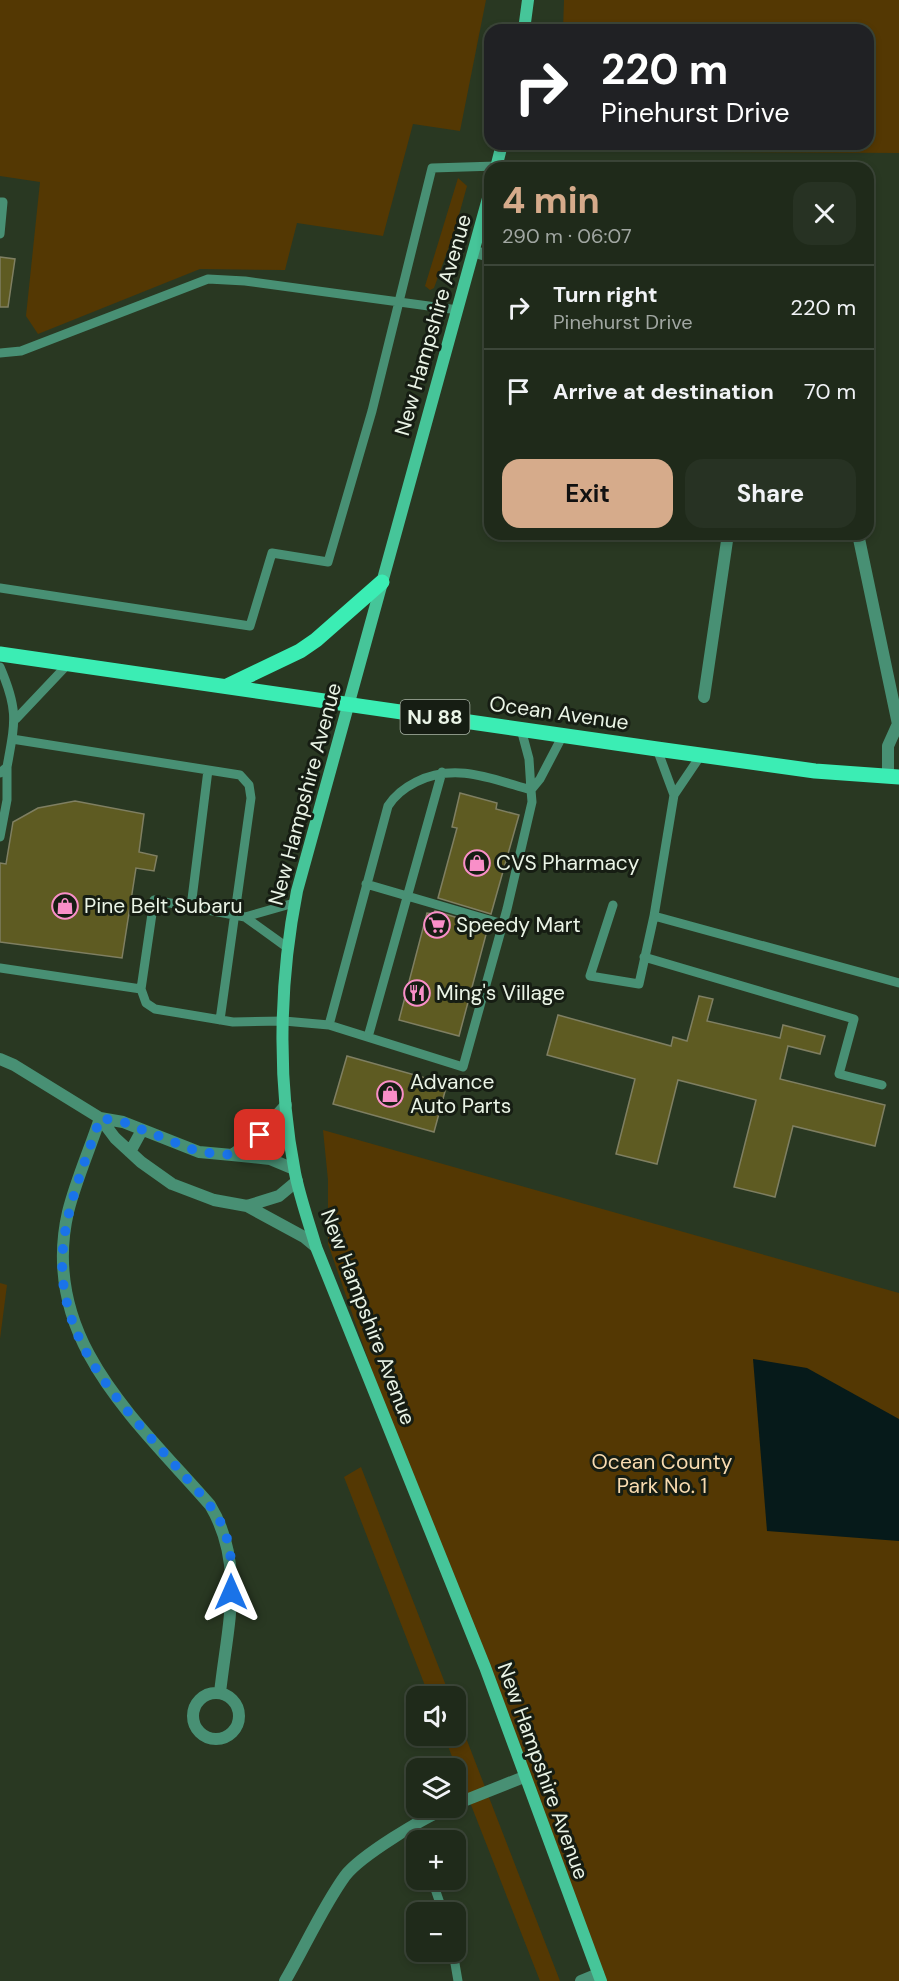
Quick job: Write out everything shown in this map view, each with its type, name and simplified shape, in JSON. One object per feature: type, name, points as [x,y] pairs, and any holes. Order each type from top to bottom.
[{"type":"main road","points":[[525,24],[528,0]]},
{"type":"main road","name":"New Hampshire Avenue","points":[[484,236],[475,252],[458,310],[294,903],[288,948],[284,1021],[286,1105],[296,1175],[316,1247],[485,1667],[599,1978]]},
{"type":"main road","points":[[227,686],[300,651],[334,626],[382,582]]},
{"type":"main road","name":"Ocean Avenue","points":[[0,654],[815,771],[893,777]]},
{"type":"street","points":[[475,252],[484,254]]},
{"type":"street","points":[[704,697],[727,540]]},
{"type":"street","points":[[859,540],[898,728],[888,746],[893,777]]},
{"type":"street","points":[[0,1059],[14,1065],[100,1118],[142,1130],[199,1152],[270,1159],[296,1175],[279,1196],[247,1206]]},
{"type":"street","points":[[232,1155],[260,1135],[286,1105]]},
{"type":"street","points":[[100,1118],[114,1138],[172,1184],[214,1200],[247,1206],[304,1237],[316,1247]]},
{"type":"street","points":[[100,1118],[68,1212],[63,1248],[64,1293],[91,1360],[109,1388],[210,1505],[222,1526],[233,1572],[220,1693]]},
{"type":"street","points":[[130,1152],[142,1130]]},
{"type":"street","points":[[466,1800],[524,1777]]},
{"type":"street","points":[[285,1981],[346,1874],[387,1842],[425,1818]]},
{"type":"street","points":[[581,1981],[599,1978]]},
{"type":"lane","points":[[0,588],[250,626],[272,553],[328,562],[367,430],[432,168],[484,167]]},
{"type":"lane","points":[[0,202],[3,202],[0,234]]},
{"type":"lane","points":[[0,353],[21,351],[208,279],[245,281],[458,310]]},
{"type":"lane","points":[[16,719],[69,663]]},
{"type":"lane","points":[[0,667],[9,688],[16,719],[3,770],[7,800],[0,837]]},
{"type":"lane","points":[[288,948],[241,916],[154,900],[141,989],[146,1003],[155,1009],[220,1020],[329,1024],[463,1067],[503,924],[532,802],[529,759],[521,729]]},
{"type":"lane","points":[[531,790],[540,779],[563,735]]},
{"type":"lane","points":[[12,739],[208,770],[240,776],[247,781],[251,789],[241,916],[220,1020]]},
{"type":"lane","points":[[657,749],[674,795]]},
{"type":"lane","points":[[613,905],[590,976],[639,984],[654,916],[674,795],[700,755]]},
{"type":"lane","points":[[192,907],[208,770]]},
{"type":"lane","points":[[329,1024],[366,884],[388,806],[393,797],[413,783],[442,772],[472,773],[531,790]]},
{"type":"lane","points":[[368,1037],[442,772]]},
{"type":"lane","points":[[366,884],[503,924]]},
{"type":"lane","points":[[241,916],[294,903]]},
{"type":"lane","points":[[654,916],[899,983]]},
{"type":"lane","points":[[644,957],[854,1019],[839,1074],[882,1084]]},
{"type":"lane","points":[[0,968],[141,989]]},
{"type":"lane","points":[[455,1962],[458,1981]]},
{"type":"green space","points":[[0,0],[486,0],[460,131],[413,124],[383,236],[297,223],[285,270],[200,269],[38,334],[26,316],[40,182],[0,176]]},
{"type":"green space","points":[[564,0],[899,0],[899,153],[543,151],[874,150],[874,24],[563,24]]},
{"type":"green space","points":[[458,178],[467,186],[454,233],[434,288],[430,290],[425,286]]},
{"type":"green space","name":"Ocean County Park No. 1","points":[[323,1130],[899,1293],[899,1981],[601,1981],[407,1471],[328,1244],[328,1180]]},
{"type":"green space","points":[[0,1283],[7,1285],[0,1339]]},
{"type":"green space","points":[[361,1467],[446,1686],[425,1686],[344,1477]]},
{"type":"green space","points":[[466,1738],[560,1981],[540,1981],[466,1792],[466,1758],[453,1758],[448,1746],[466,1746]]},
{"type":"shaded area","points":[[753,1359],[807,1368],[899,1419],[899,1541],[767,1531]]},
{"type":"building","points":[[0,257],[15,259],[8,307],[0,307]]},
{"type":"building","name":"CVS Pharmacy","points":[[460,793],[497,803],[496,809],[519,815],[491,914],[438,898],[457,828],[452,827]]},
{"type":"building","name":"Pine Belt Subaru","points":[[75,801],[144,814],[139,852],[157,856],[154,871],[136,868],[122,958],[0,942],[0,863],[6,864],[13,822],[38,808]]},
{"type":"building","points":[[435,911],[488,927],[459,1036],[399,1020],[427,913],[434,914]]},
{"type":"building","points":[[699,996],[713,999],[707,1021],[780,1038],[783,1025],[825,1036],[820,1054],[788,1046],[780,1079],[885,1105],[875,1146],[793,1126],[775,1197],[734,1187],[756,1100],[678,1080],[657,1164],[616,1154],[635,1079],[547,1055],[558,1015],[671,1046],[673,1037],[687,1041]]},
{"type":"building","name":"Advance Auto Parts","points":[[347,1056],[447,1084],[434,1132],[333,1104]]},
{"type":"place","name":"CVS Pharmacy","points":[[477,863]]},
{"type":"place","name":"Pine Belt Subaru","points":[[65,906]]},
{"type":"place","name":"Speedy Mart","points":[[437,925]]},
{"type":"place","name":"Ming's Village","points":[[417,993]]},
{"type":"place","name":"Advance Auto Parts","points":[[390,1094]]},
{"type":"route","points":[[231,1592],[233,1572],[228,1544],[222,1526],[210,1505],[109,1388],[91,1360],[64,1293],[63,1248],[68,1212],[100,1118],[123,1122],[199,1152],[232,1155],[260,1135]]}]
